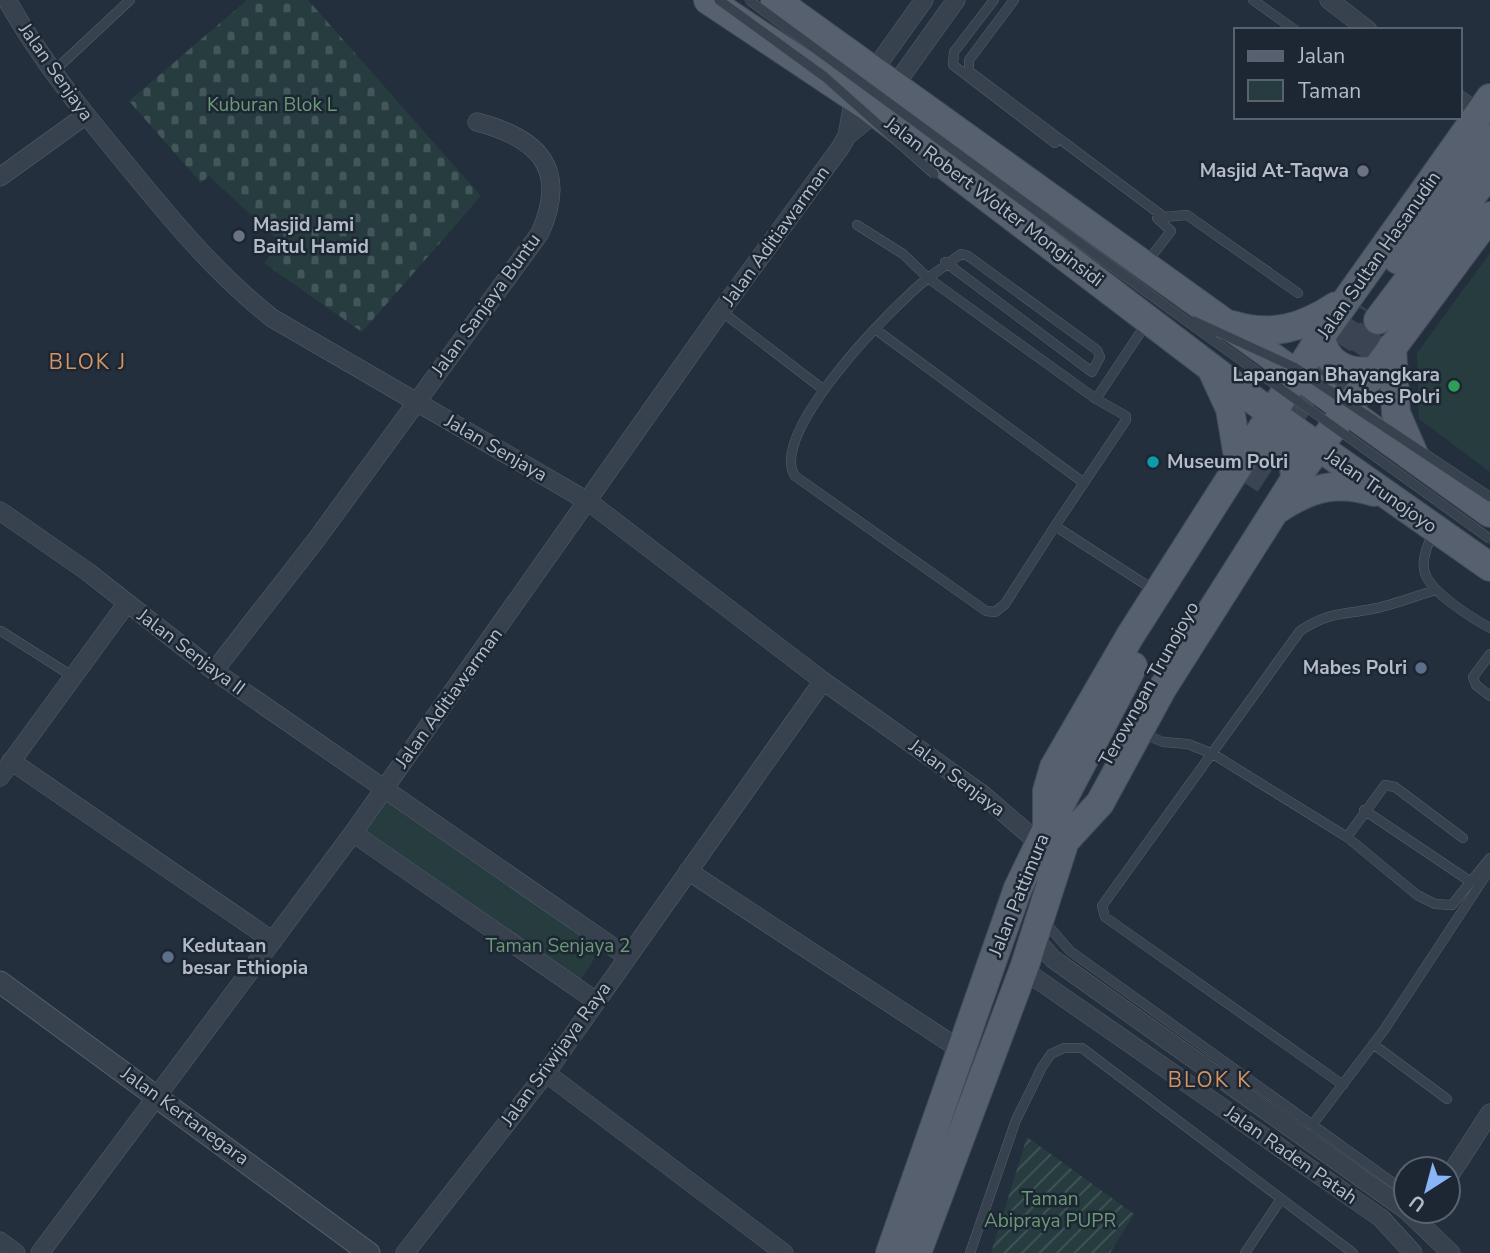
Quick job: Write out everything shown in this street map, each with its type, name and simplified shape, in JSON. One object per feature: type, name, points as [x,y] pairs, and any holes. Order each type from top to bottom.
[{"type":"main road","name":"Jalan Robert Wolter Monginsidi","points":[[708,0],[865,105],[1146,313],[1211,368],[1272,414]]},
{"type":"main road","name":"Jalan Robert Wolter Monginsidi","points":[[775,0],[1220,321],[1298,373]]},
{"type":"main road","name":"Jalan Sultan Hasanudin","points":[[1272,414],[1321,336],[1364,308],[1480,112]]},
{"type":"main road","points":[[1220,321],[1253,331],[1309,324],[1364,308],[1490,172]]},
{"type":"main road","points":[[1318,447],[1490,216]]},
{"type":"main road","points":[[1321,336],[1322,349],[1336,364],[1351,371],[1372,371]]},
{"type":"main road","points":[[1392,347],[1396,413],[1418,463]]},
{"type":"main road","points":[[1211,368],[1230,409],[1254,480]]},
{"type":"main road","points":[[1298,373],[1490,513]]},
{"type":"main road","name":"Jalan Trunojoyo","points":[[1272,414],[1387,495],[1433,532],[1490,567]]},
{"type":"main road","name":"Jalan Pattimura","points":[[890,1253],[1018,888],[1051,837],[1100,803],[1139,732],[1254,480],[1272,414]]},
{"type":"main road","points":[[1254,480],[1269,443],[1281,448],[1291,458],[1295,479]]},
{"type":"main road","name":"Jalan Pattimura","points":[[917,1253],[1024,970],[1037,926],[1051,837],[1047,791],[1054,767],[1158,593],[1254,480],[1295,479],[1318,447]]},
{"type":"main road","points":[[1254,480],[1298,495],[1336,484],[1356,486],[1387,495]]},
{"type":"main road","name":"Terowngan Trunojoyo","points":[[1051,837],[1145,643],[1254,480]]},
{"type":"street","name":"Jalan Aditiawarman","points":[[847,136],[865,105],[885,79],[924,0]]},
{"type":"street","name":"Jalan Aditiawarman","points":[[40,1253],[156,1094],[353,834],[847,136],[865,105],[956,0]]},
{"type":"street","points":[[1330,0],[1365,28]]},
{"type":"street","name":"Jalan Senjaya","points":[[6,1],[53,72],[195,248],[236,289],[272,318],[589,502],[822,681],[982,794],[1051,837]]},
{"type":"street","points":[[0,177],[86,115]]},
{"type":"street","name":"Jalan Sanjaya Buntu","points":[[214,671],[316,540],[540,233],[551,196],[550,172],[545,161],[522,137],[477,121]]},
{"type":"street","name":"Jalan Senjaya II","points":[[0,510],[214,671],[626,956]]},
{"type":"street","points":[[0,777],[72,676],[120,617],[127,603]]},
{"type":"street","name":"Jalan Sriwijaya Raya","points":[[405,1253],[546,1073],[822,681]]},
{"type":"street","points":[[11,761],[273,942]]},
{"type":"street","points":[[353,834],[596,1000]]},
{"type":"street","points":[[688,871],[961,1050]]},
{"type":"street","name":"Jalan Raden Patah","points":[[1037,926],[1053,959],[1353,1163],[1392,1194]]},
{"type":"street","name":"Jalan Raden Patah","points":[[1024,970],[1381,1218],[1413,1253]]},
{"type":"street","name":"Jalan Kertanegara","points":[[0,982],[369,1253]]},
{"type":"street","points":[[546,1073],[784,1253]]},
{"type":"street","points":[[1462,1156],[1490,1112]]},
{"type":"street","name":"Jalan Raden Patah","points":[[1426,1225],[1451,1253]]},
{"type":"street","points":[[0,1241],[16,1253]]},
{"type":"lane","points":[[53,72],[130,0]]},
{"type":"lane","points":[[719,0],[825,77],[945,182]]},
{"type":"lane","points":[[749,0],[1146,313],[1294,367],[1490,497]]},
{"type":"lane","points":[[994,0],[954,52],[953,65],[1170,222]]},
{"type":"lane","points":[[1014,0],[969,60],[970,71],[1170,222]]},
{"type":"lane","points":[[1253,0],[1292,28]]},
{"type":"lane","points":[[1170,222],[1183,213],[1187,215],[1298,293]]},
{"type":"lane","points":[[1000,222],[1146,313],[1490,539]]},
{"type":"lane","points":[[1144,266],[1170,236],[1170,222]]},
{"type":"lane","points":[[857,225],[903,254],[928,278],[1096,399],[1127,418],[1005,604],[995,612],[986,611],[795,476],[790,465],[793,444],[824,390],[875,329],[903,298],[928,278],[945,262],[961,254],[968,256],[1097,350],[1100,357],[1091,372]]},
{"type":"lane","points":[[945,262],[1106,383]]},
{"type":"lane","points":[[721,312],[824,390]]},
{"type":"lane","points":[[1096,399],[1146,313]]},
{"type":"lane","points":[[875,329],[1084,483]]},
{"type":"lane","points":[[1055,526],[1158,593]]},
{"type":"lane","points":[[1490,577],[1433,532],[1423,568],[1436,590],[1490,628]]},
{"type":"lane","points":[[1343,1085],[1105,917],[1102,906],[1213,754],[1285,648],[1300,631],[1318,619],[1341,611],[1371,609],[1436,590]]},
{"type":"lane","points":[[1,631],[72,676]]},
{"type":"lane","points":[[1490,654],[1474,677],[1476,685],[1490,696]]},
{"type":"lane","points":[[1139,732],[1163,742],[1188,744],[1213,754],[1347,837],[1417,895],[1435,904],[1452,905],[1490,858]]},
{"type":"lane","points":[[1347,837],[1364,810],[1385,785],[1395,787],[1463,838]]},
{"type":"lane","points":[[1364,810],[1471,882]]},
{"type":"lane","points":[[1312,1125],[1373,1044],[1490,869]]},
{"type":"lane","name":"Jalan Raden Patah","points":[[1037,926],[1048,928],[1070,951],[1312,1125],[1353,1163],[1392,1184]]},
{"type":"lane","points":[[1373,1044],[1447,1100]]},
{"type":"lane","points":[[970,1253],[1016,1120],[1042,1067],[1051,1054],[1064,1048],[1082,1048],[1353,1253]]},
{"type":"lane","points":[[1245,1253],[1281,1199]]},
{"type":"green space","name":"Kuburan Blok L","points":[[247,0],[308,0],[481,196],[362,332],[264,263],[280,242],[209,176],[201,183],[129,101]]},
{"type":"green space","name":"Lapangan Bhayangkara Mabes Polri","points":[[1490,253],[1490,472],[1419,419],[1417,353]]},
{"type":"green space","name":"Taman Senjaya 2","points":[[386,795],[600,950],[577,986],[360,826]]},
{"type":"green space","name":"Taman Abipraya PUPR","points":[[1027,1137],[1134,1214],[1110,1253],[991,1253]]},
{"type":"tunnel","points":[[1246,484],[1363,307]]},
{"type":"tunnel","points":[[1333,388],[1378,320]]},
{"type":"place","name":"Masjid At-Taqwa","points":[[1363,171]]},
{"type":"place","name":"Masjid Jami Baitul Hamid","points":[[239,236]]},
{"type":"place","name":"Lapangan Bhayangkara Mabes Polri","points":[[1454,386]]},
{"type":"place","name":"Museum Polri","points":[[1153,462]]},
{"type":"place","name":"Mabes Polri","points":[[1421,668]]},
{"type":"place","name":"Kedutaan besar Ethiopia","points":[[168,957]]},
{"type":"district","name":"BLOK J","points":[[88,362]]},
{"type":"district","name":"BLOK K","points":[[1210,1080]]}]
